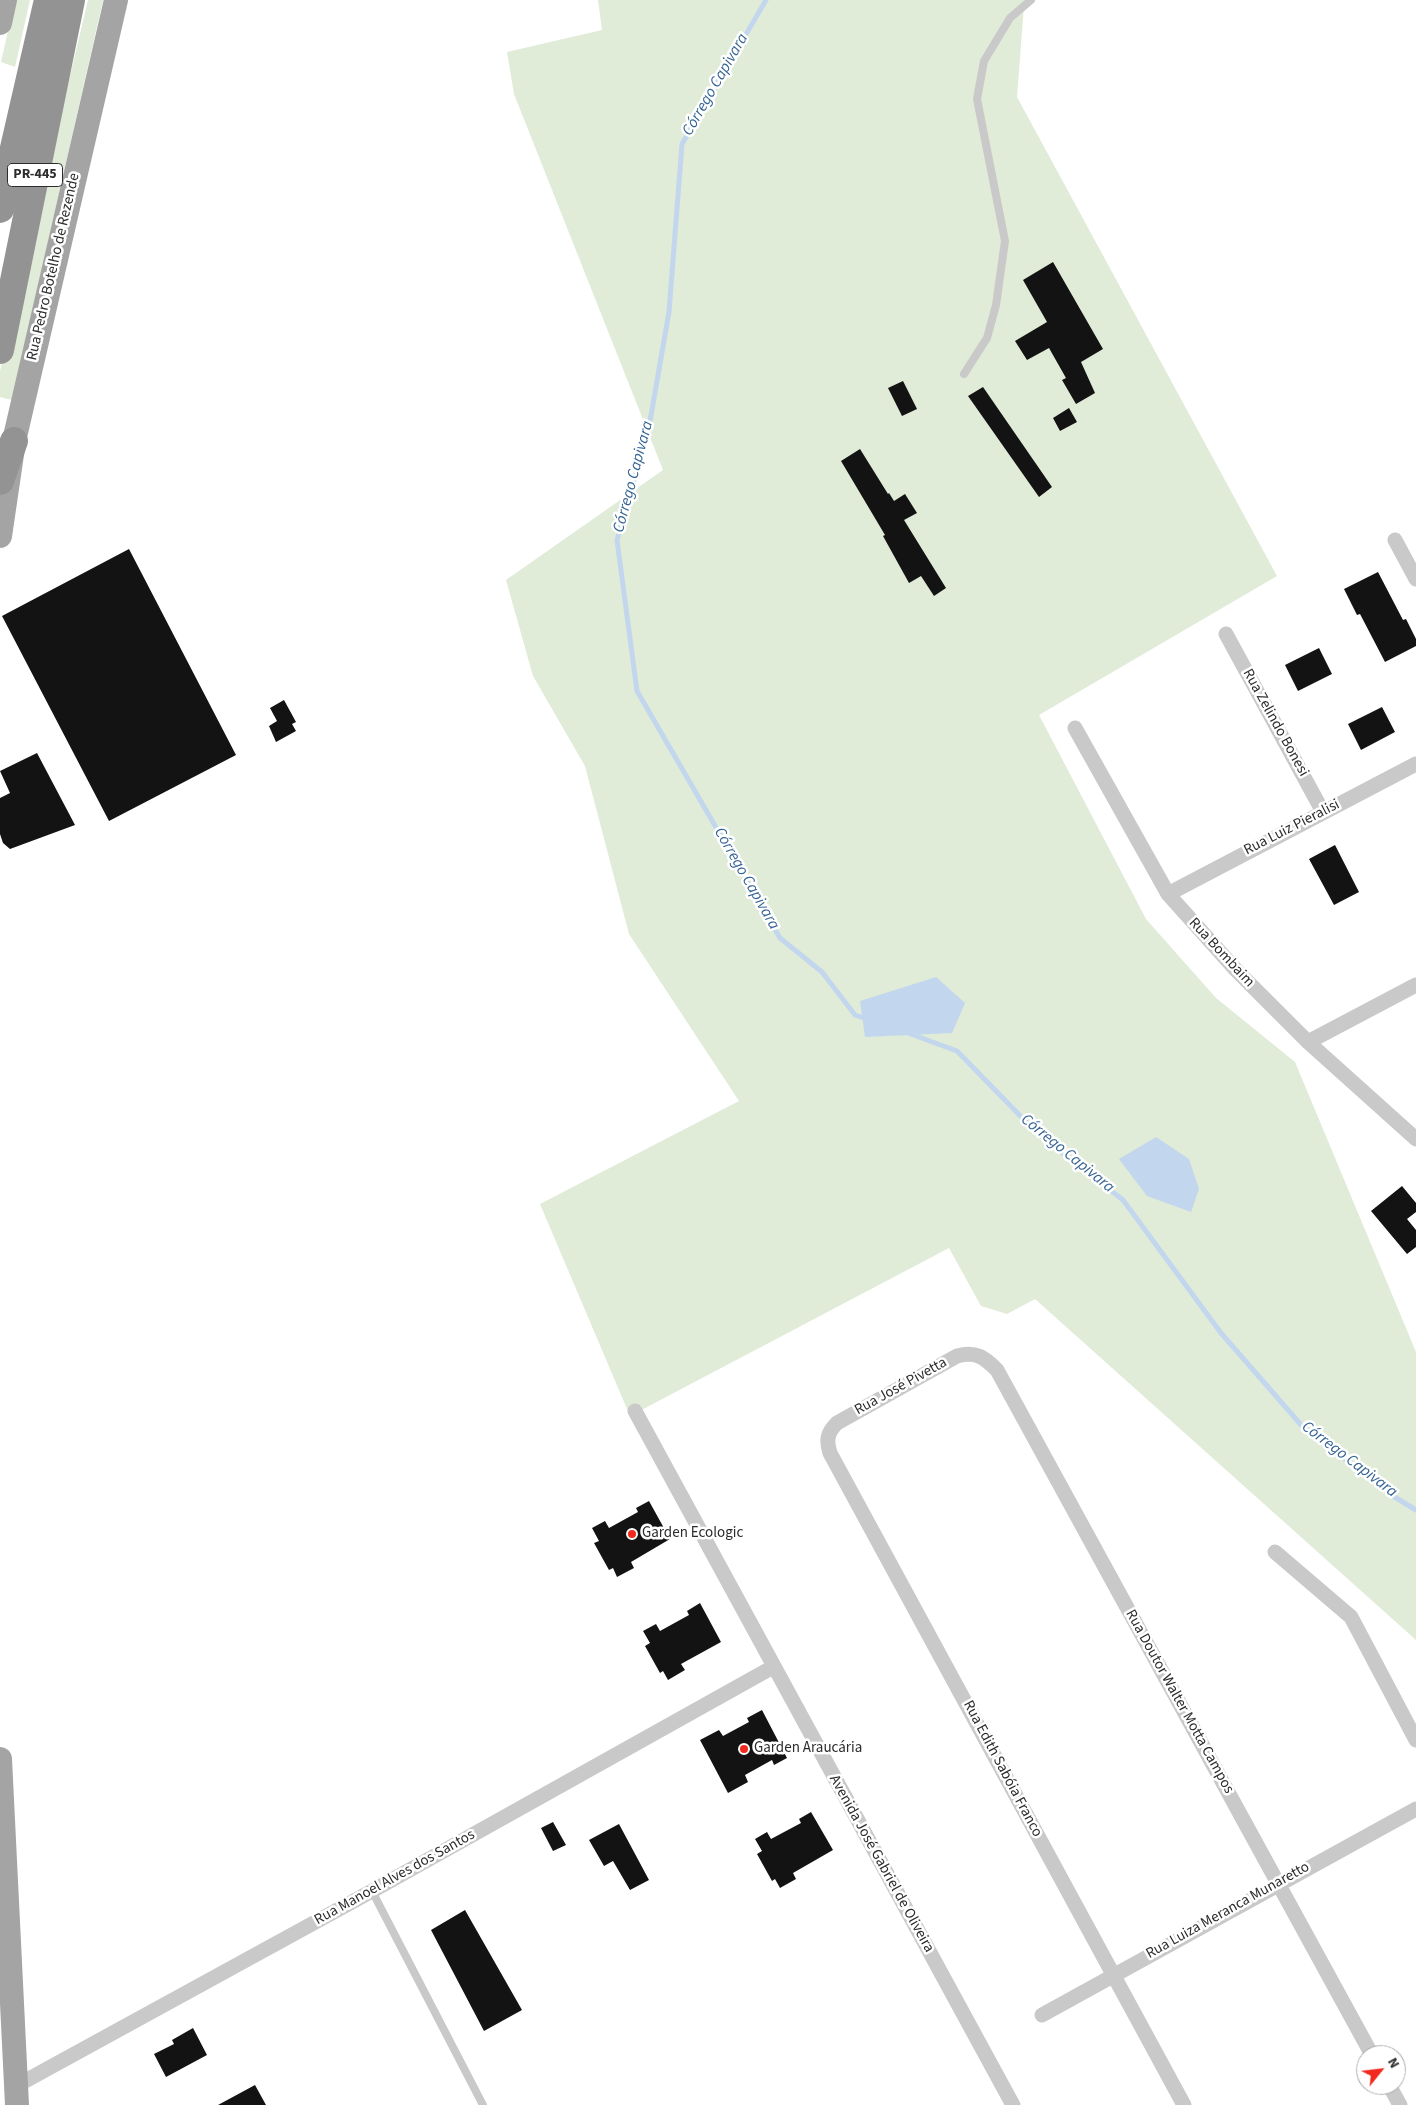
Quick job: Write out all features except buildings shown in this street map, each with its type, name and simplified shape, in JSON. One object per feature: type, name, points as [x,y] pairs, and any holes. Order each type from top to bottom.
[{"type":"highway","name":"PR-445","points":[[0,209],[48,0]]},
{"type":"highway","name":"PR-445","points":[[0,350],[71,0]]},
{"type":"highway","points":[[0,480],[14,441]]},
{"type":"main road","points":[[0,23],[5,0]]},
{"type":"main road","name":"Rua Pedro Botelho de Rezende","points":[[0,536],[14,441],[116,0]]},
{"type":"main road","points":[[0,1759],[16,2095]]},
{"type":"street","points":[[1395,540],[1416,579]]},
{"type":"street","name":"Rua Zelindo Bonesi","points":[[1226,634],[1324,812]]},
{"type":"street","name":"Rua Bombaim","points":[[1075,728],[1168,894],[1236,970],[1308,1042],[1416,1139]]},
{"type":"street","name":"Rua Luiz Pieralisi","points":[[1168,894],[1416,764]]},
{"type":"street","points":[[1308,1042],[1416,985]]},
{"type":"street","name":"Rua José Pivetta","points":[[829,1431],[846,1418],[957,1356],[968,1353],[978,1354]]},
{"type":"street","name":"Rua Doutor Walter Motta Campos","points":[[978,1354],[997,1370],[1367,2045]]},
{"type":"street","name":"Avenida José Gabriel de Oliveira","points":[[635,1411],[1013,2105]]},
{"type":"street","name":"Rua Edith Sabóia Franco","points":[[829,1431],[827,1442],[830,1452],[1184,2105]]},
{"type":"street","points":[[1274,1552],[1351,1617],[1416,1740]]},
{"type":"street","name":"Rua Manoel Alves dos Santos","points":[[16,2095],[372,1891],[773,1667]]},
{"type":"street","name":"Rua Luiza Meranca Munaretto","points":[[1042,2015],[1278,1883],[1416,1809]]},
{"type":"lane","points":[[964,374],[987,338],[996,305],[1005,241],[977,99],[984,61],[1010,18],[1031,0]]},
{"type":"lane","points":[[372,1891],[482,2105]]},
{"type":"green space","points":[[15,0],[30,0],[15,67],[1,62]]},
{"type":"green space","points":[[88,0],[103,0],[12,400],[0,397],[0,371]]},
{"type":"green space","points":[[598,0],[1028,0],[1024,5],[1017,97],[1277,576],[1039,715],[1146,919],[1216,998],[1295,1062],[1416,1352],[1416,1640],[1035,1299],[1007,1314],[981,1306],[949,1248],[630,1416],[540,1204],[739,1101],[629,934],[585,766],[533,676],[506,580],[663,470],[514,94],[507,52],[602,30]]},
{"type":"water","points":[[936,977],[965,1003],[952,1033],[865,1037],[860,1001]]},
{"type":"water","points":[[1156,1137],[1189,1159],[1199,1189],[1191,1212],[1147,1196],[1119,1159]]},
{"type":"waterway","name":"Córrego Capivara","points":[[766,0],[682,144],[669,312],[649,427],[617,540],[637,691],[780,938],[822,972],[855,1015],[867,1019]]},
{"type":"waterway","name":"Córrego Capivara","points":[[908,1033],[957,1051],[1036,1132],[1123,1200],[1221,1333],[1302,1426],[1393,1496],[1416,1510]]},
{"type":"place","name":"Garden Ecologic","points":[[632,1534]]},
{"type":"place","name":"Garden Araucária","points":[[744,1749]]}]
